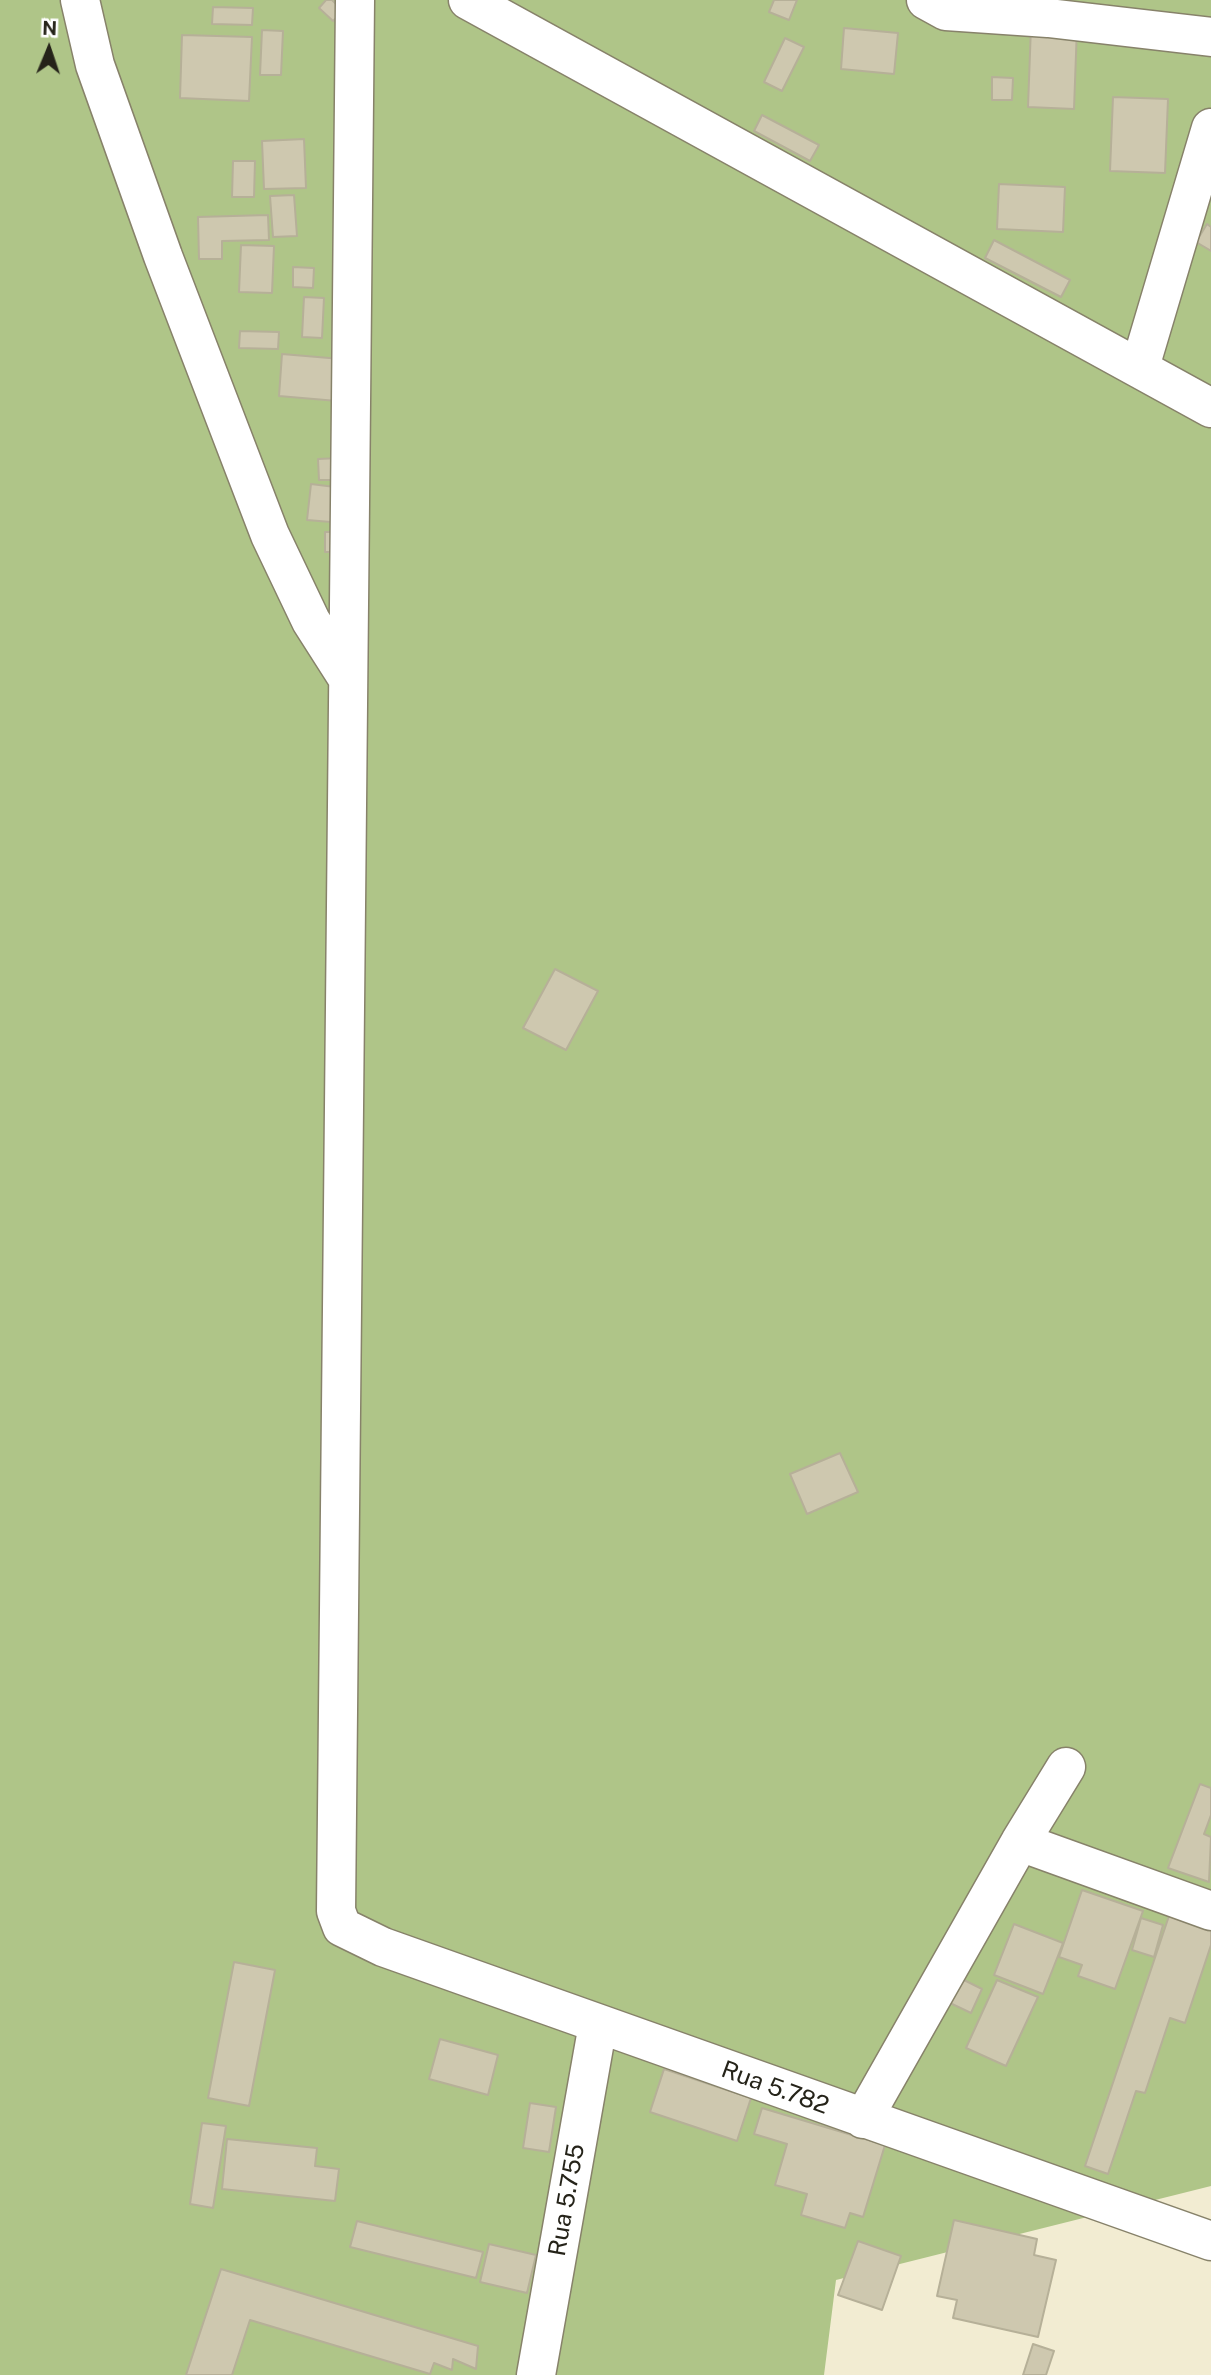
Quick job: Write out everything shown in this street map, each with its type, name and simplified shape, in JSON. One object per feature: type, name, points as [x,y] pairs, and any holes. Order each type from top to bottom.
[{"type":"street","points":[[79,0],[95,65],[163,257],[270,535],[312,621],[348,679]]},
{"type":"street","points":[[348,679],[355,0]]},
{"type":"street","points":[[468,0],[1211,408]]},
{"type":"street","points":[[926,0],[946,11],[1048,18],[1211,37]]},
{"type":"street","points":[[1140,367],[1211,128]]},
{"type":"street","name":"Rua 5.782","points":[[348,679],[336,1911],[342,1927],[383,1947],[1211,2241]]},
{"type":"street","points":[[863,2119],[1020,1842],[1066,1768]]},
{"type":"street","points":[[1020,1842],[1211,1911]]},
{"type":"street","name":"Rua 5.755","points":[[536,2375],[598,2024]]},
{"type":"green space","points":[[0,0],[1211,0],[1211,2186],[836,2280],[824,2375],[0,2375]]},
{"type":"building","points":[[326,0],[332,0],[343,11],[333,21],[319,8]]},
{"type":"building","points":[[774,0],[797,0],[789,20],[769,12]]},
{"type":"building","points":[[213,7],[253,8],[252,25],[212,24]]},
{"type":"building","points":[[1031,26],[1077,27],[1074,109],[1028,107]]},
{"type":"building","points":[[844,28],[898,33],[894,74],[841,69]]},
{"type":"building","points":[[262,30],[283,31],[281,75],[260,75]]},
{"type":"building","points":[[182,35],[252,37],[249,101],[180,98]]},
{"type":"building","points":[[785,38],[804,47],[782,91],[764,82]]},
{"type":"building","points":[[992,77],[1013,78],[1012,100],[992,100]]},
{"type":"building","points":[[1113,97],[1168,99],[1165,173],[1110,171]]},
{"type":"building","points":[[762,115],[819,145],[810,161],[754,131]]},
{"type":"building","points":[[304,139],[306,188],[264,189],[262,141]]},
{"type":"building","points":[[233,161],[255,161],[254,197],[232,197]]},
{"type":"building","points":[[999,184],[1065,187],[1063,232],[997,229]]},
{"type":"building","points":[[294,195],[297,236],[273,237],[270,196]]},
{"type":"building","points":[[268,215],[269,240],[222,241],[222,259],[199,259],[198,217]]},
{"type":"building","points":[[1207,224],[1211,227],[1211,251],[1196,242]]},
{"type":"building","points":[[994,240],[1070,280],[1061,297],[985,258]]},
{"type":"building","points":[[241,245],[274,246],[272,293],[239,292]]},
{"type":"building","points":[[293,267],[314,268],[313,288],[293,287]]},
{"type":"building","points":[[304,297],[324,298],[322,338],[302,337]]},
{"type":"building","points":[[240,331],[279,332],[278,349],[239,348]]},
{"type":"building","points":[[282,354],[341,359],[337,401],[279,396]]},
{"type":"building","points":[[340,458],[341,480],[319,480],[318,459]]},
{"type":"building","points":[[311,484],[335,487],[331,522],[307,520]]},
{"type":"building","points":[[325,532],[345,532],[344,552],[325,552]]},
{"type":"building","points":[[555,969],[598,991],[566,1050],[523,1028]]},
{"type":"building","points":[[840,1453],[858,1492],[807,1514],[790,1474]]},
{"type":"building","points":[[1200,1784],[1211,1788],[1211,1815],[1204,1834],[1211,1837],[1209,1882],[1168,1868]]},
{"type":"building","points":[[1082,1890],[1143,1911],[1115,1989],[1078,1976],[1082,1965],[1059,1957]]},
{"type":"building","points":[[1171,1910],[1211,1923],[1211,1945],[1185,2023],[1170,2018],[1145,2093],[1136,2091],[1108,2174],[1085,2166]]},
{"type":"building","points":[[1141,1918],[1163,1925],[1154,1957],[1132,1950]]},
{"type":"building","points":[[1014,1924],[1063,1943],[1043,1994],[994,1975]]},
{"type":"building","points":[[234,1962],[275,1970],[249,2106],[208,2098]]},
{"type":"building","points":[[962,1979],[982,1989],[971,2013],[950,2003]]},
{"type":"building","points":[[997,1980],[1038,1997],[1006,2066],[966,2048]]},
{"type":"building","points":[[440,2039],[498,2055],[488,2095],[429,2079]]},
{"type":"building","points":[[664,2069],[751,2098],[737,2141],[650,2112]]},
{"type":"building","points":[[530,2103],[556,2107],[549,2152],[523,2148]]},
{"type":"building","points":[[762,2108],[885,2145],[863,2217],[850,2213],[845,2228],[801,2215],[807,2194],[775,2185],[787,2144],[754,2134]]},
{"type":"building","points":[[202,2123],[226,2126],[213,2208],[190,2204]]},
{"type":"building","points":[[227,2139],[317,2148],[315,2166],[339,2169],[335,2201],[222,2189]]},
{"type":"building","points":[[954,2220],[1037,2239],[1034,2255],[1056,2260],[1038,2337],[953,2318],[957,2300],[937,2296]]},
{"type":"building","points":[[357,2221],[483,2252],[476,2278],[350,2247]]},
{"type":"building","points":[[858,2241],[901,2256],[882,2310],[838,2295]]},
{"type":"building","points":[[489,2244],[536,2255],[527,2293],[480,2282]]},
{"type":"building","points":[[221,2269],[478,2346],[476,2369],[453,2359],[452,2370],[434,2363],[430,2374],[250,2320],[232,2375],[186,2375]]},
{"type":"building","points":[[1033,2344],[1054,2351],[1046,2375],[1023,2375]]}]
